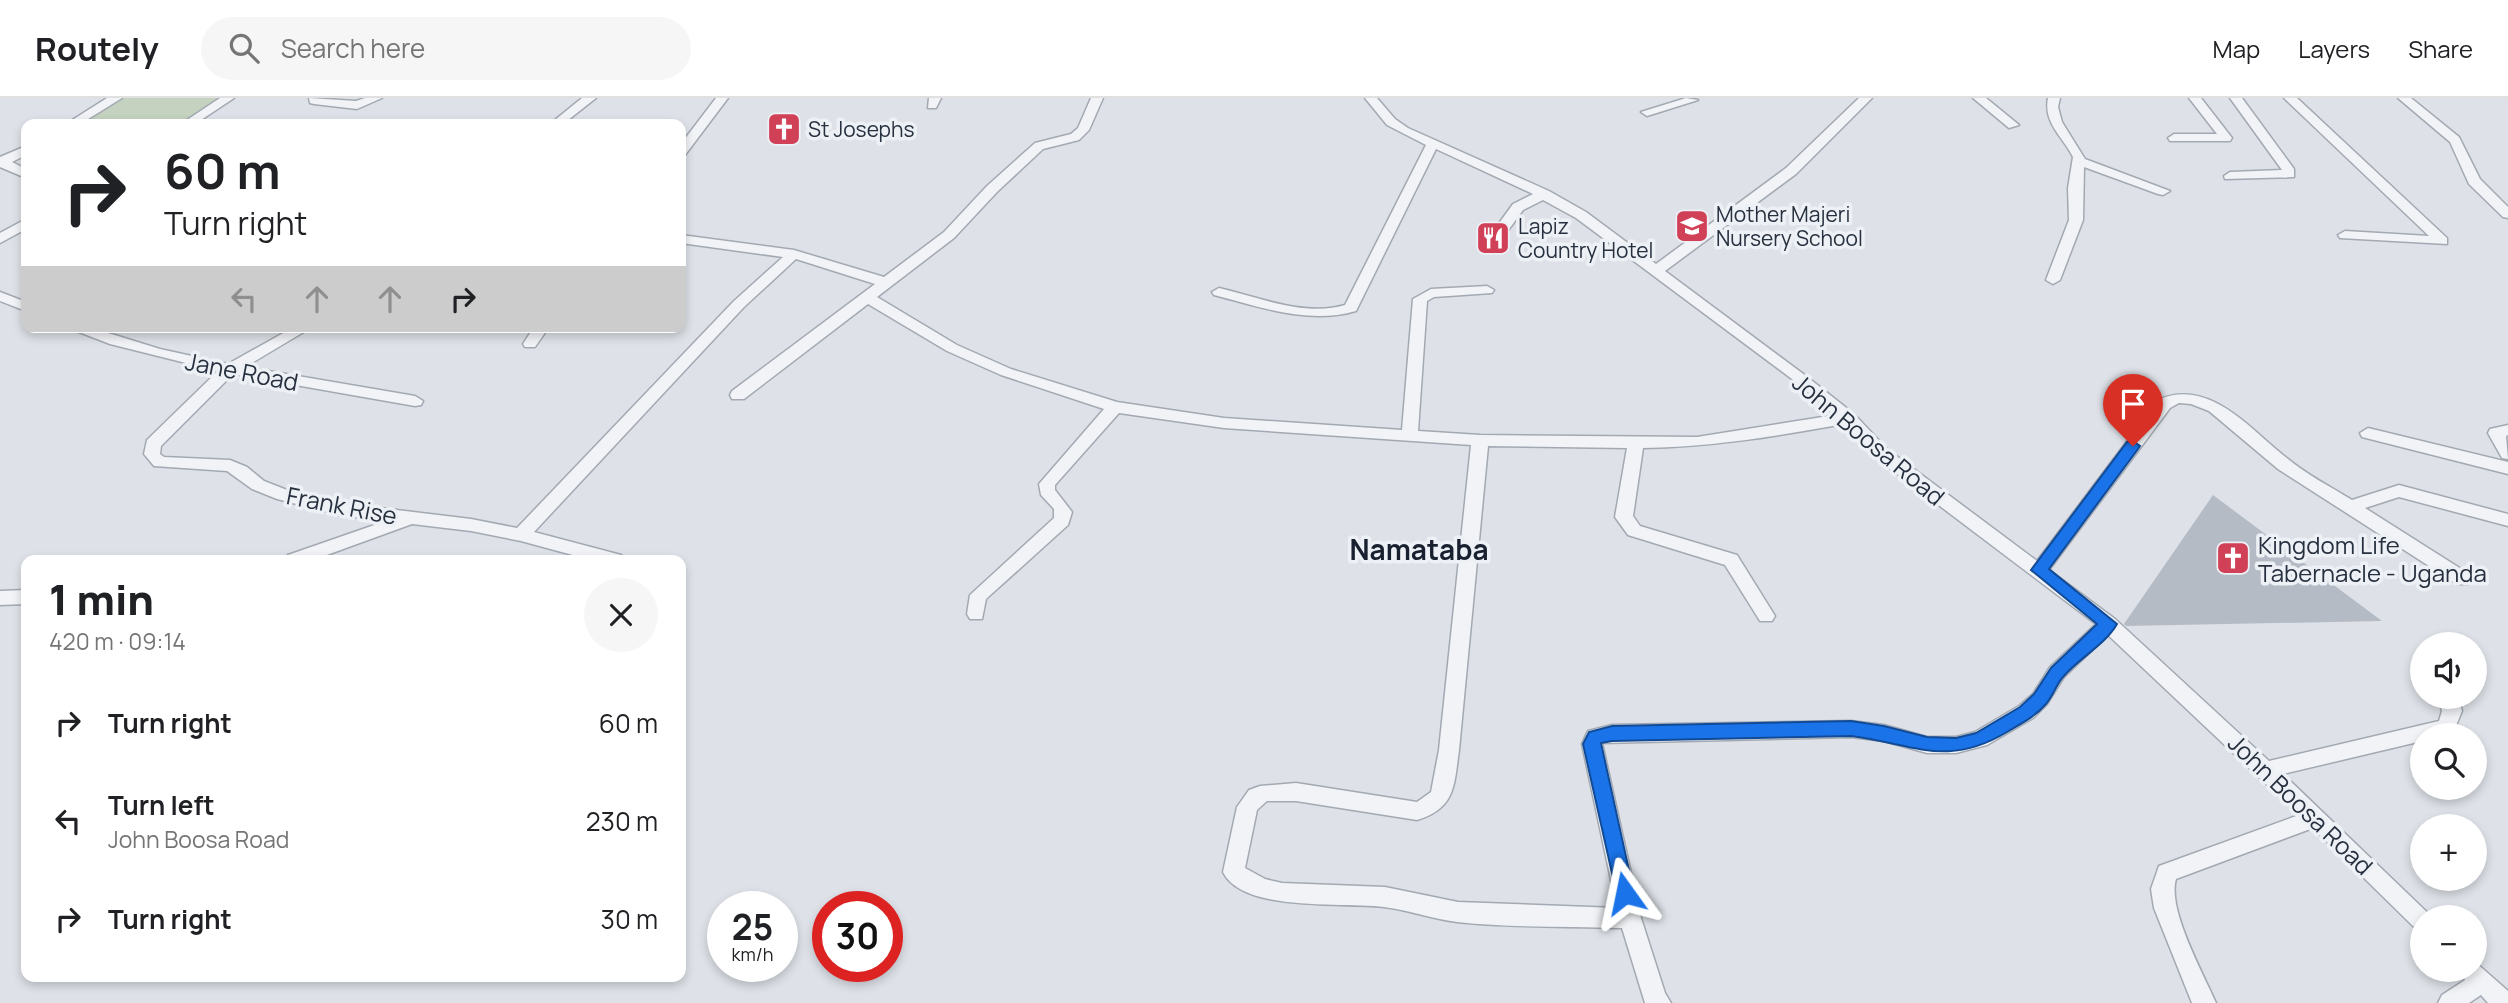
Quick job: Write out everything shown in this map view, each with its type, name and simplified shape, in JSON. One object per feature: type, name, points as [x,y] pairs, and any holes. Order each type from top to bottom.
[{"type":"street","points":[[80,119],[116,98]]},
{"type":"street","points":[[195,119],[228,98]]},
{"type":"street","points":[[314,100],[357,105],[376,98]]},
{"type":"street","points":[[563,119],[590,98]]},
{"type":"street","points":[[686,145],[722,98]]},
{"type":"street","points":[[738,395],[949,235],[1031,153],[1047,143],[1075,137],[1083,130],[1097,98]]},
{"type":"street","name":"John Boosa Road","points":[[1371,98],[1391,122],[1432,145],[1544,194],[1581,215],[1801,379],[1848,418],[1881,453],[2108,624],[2410,908]]},
{"type":"street","points":[[1379,98],[1391,117],[1430,141],[1536,183],[1718,311]]},
{"type":"street","points":[[1657,270],[1791,171],[1829,131],[1866,98]]},
{"type":"street","points":[[1979,98],[2013,125]]},
{"type":"street","points":[[2053,280],[2076,220],[2075,188],[2079,161],[2077,151],[2053,118],[2051,106],[2054,98]]},
{"type":"street","points":[[2174,138],[2226,138],[2196,98]]},
{"type":"street","points":[[2230,176],[2289,174],[2235,98]]},
{"type":"street","points":[[2290,98],[2442,241],[2345,235]]},
{"type":"street","points":[[2404,98],[2455,140],[2474,181],[2504,208]]},
{"type":"street","points":[[1647,111],[1690,99],[1703,109]]},
{"type":"street","points":[[1219,292],[1322,313],[1340,312],[1350,308],[1432,145]]},
{"type":"street","points":[[1,162],[21,152]]},
{"type":"street","points":[[2079,161],[2162,191]]},
{"type":"street","points":[[1,162],[21,172]]},
{"type":"street","points":[[1488,248],[1518,207],[1544,194]]},
{"type":"street","points":[[0,239],[21,226]]},
{"type":"street","points":[[686,240],[793,254],[887,283]]},
{"type":"street","points":[[521,535],[731,312],[793,254]]},
{"type":"street","points":[[1410,435],[1420,299],[1431,293],[1487,290]]},
{"type":"street","points":[[0,296],[21,305]]},
{"type":"street","points":[[869,298],[951,348],[1006,372],[1115,407],[1224,423],[1480,440],[1636,443],[1697,442],[1748,436],[1848,418]]},
{"type":"street","name":"Jane Road","points":[[92,333],[227,371],[415,401]]},
{"type":"street","name":"Frank Rise","points":[[294,333],[227,371],[153,444],[153,457],[160,462],[230,466],[258,485],[283,495],[339,509],[411,518]]},
{"type":"street","points":[[530,344],[538,333]]},
{"type":"street","points":[[2039,570],[2164,404],[2177,398],[2193,399],[2215,407],[2284,465],[2463,579]]},
{"type":"street","points":[[975,614],[976,600],[980,594],[1062,521],[1065,514],[1063,507],[1047,491],[1047,484],[1115,407]]},
{"type":"street","points":[[2508,430],[2496,433],[2508,454]]},
{"type":"street","points":[[2368,433],[2508,468]]},
{"type":"street","points":[[1480,440],[1449,750],[1440,799],[1430,809],[1417,811],[1296,792],[1267,792],[1256,796],[1247,807],[1234,872],[1243,880],[1286,892],[1374,896],[1413,901],[1455,911],[1630,918]]},
{"type":"street","points":[[1636,443],[1624,517],[1634,531],[1731,560],[1766,616]]},
{"type":"street","points":[[2350,507],[2399,491],[2508,520]]},
{"type":"street","points":[[307,555],[411,518],[442,520],[521,535],[596,555]]},
{"type":"street","points":[[0,598],[21,597]]},
{"type":"street","points":[[1659,1003],[1655,999],[1630,918],[1592,744],[1595,737],[1612,733],[1851,729],[1884,733],[1927,745],[1956,745],[1980,739],[2026,712],[2040,699],[2057,672],[2108,624]]},
{"type":"street","points":[[2266,770],[2446,727],[2451,709]]},
{"type":"street","points":[[2204,1003],[2165,908],[2162,889],[2167,873],[2316,818]]},
{"type":"street","points":[[2450,1003],[2470,982]]},
{"type":"street","points":[[2485,982],[2504,997]]},
{"type":"green space","points":[[116,98],[221,98],[190,119],[79,119]]},
{"type":"building","name":"Kingdom Life Tabernacle - Uganda","points":[[2213,495],[2382,621],[2126,626],[2124,624]]},
{"type":"place","name":"St Josephs","points":[[784,129]]},
{"type":"place","name":"Mother Majeri Nursery School","points":[[1692,226]]},
{"type":"place","name":"Lapiz Country Hotel","points":[[1493,238]]},
{"type":"place","name":"Kingdom Life Tabernacle - Uganda","points":[[2233,558]]},
{"type":"district","name":"Namataba","points":[[1419,549]]},
{"type":"route","points":[[1625,893],[1592,744],[1595,737],[1612,733],[1851,729],[1884,733],[1927,745],[1956,745],[1980,739],[2026,712],[2040,699],[2057,672],[2108,624],[2039,570],[2133,446]]}]
